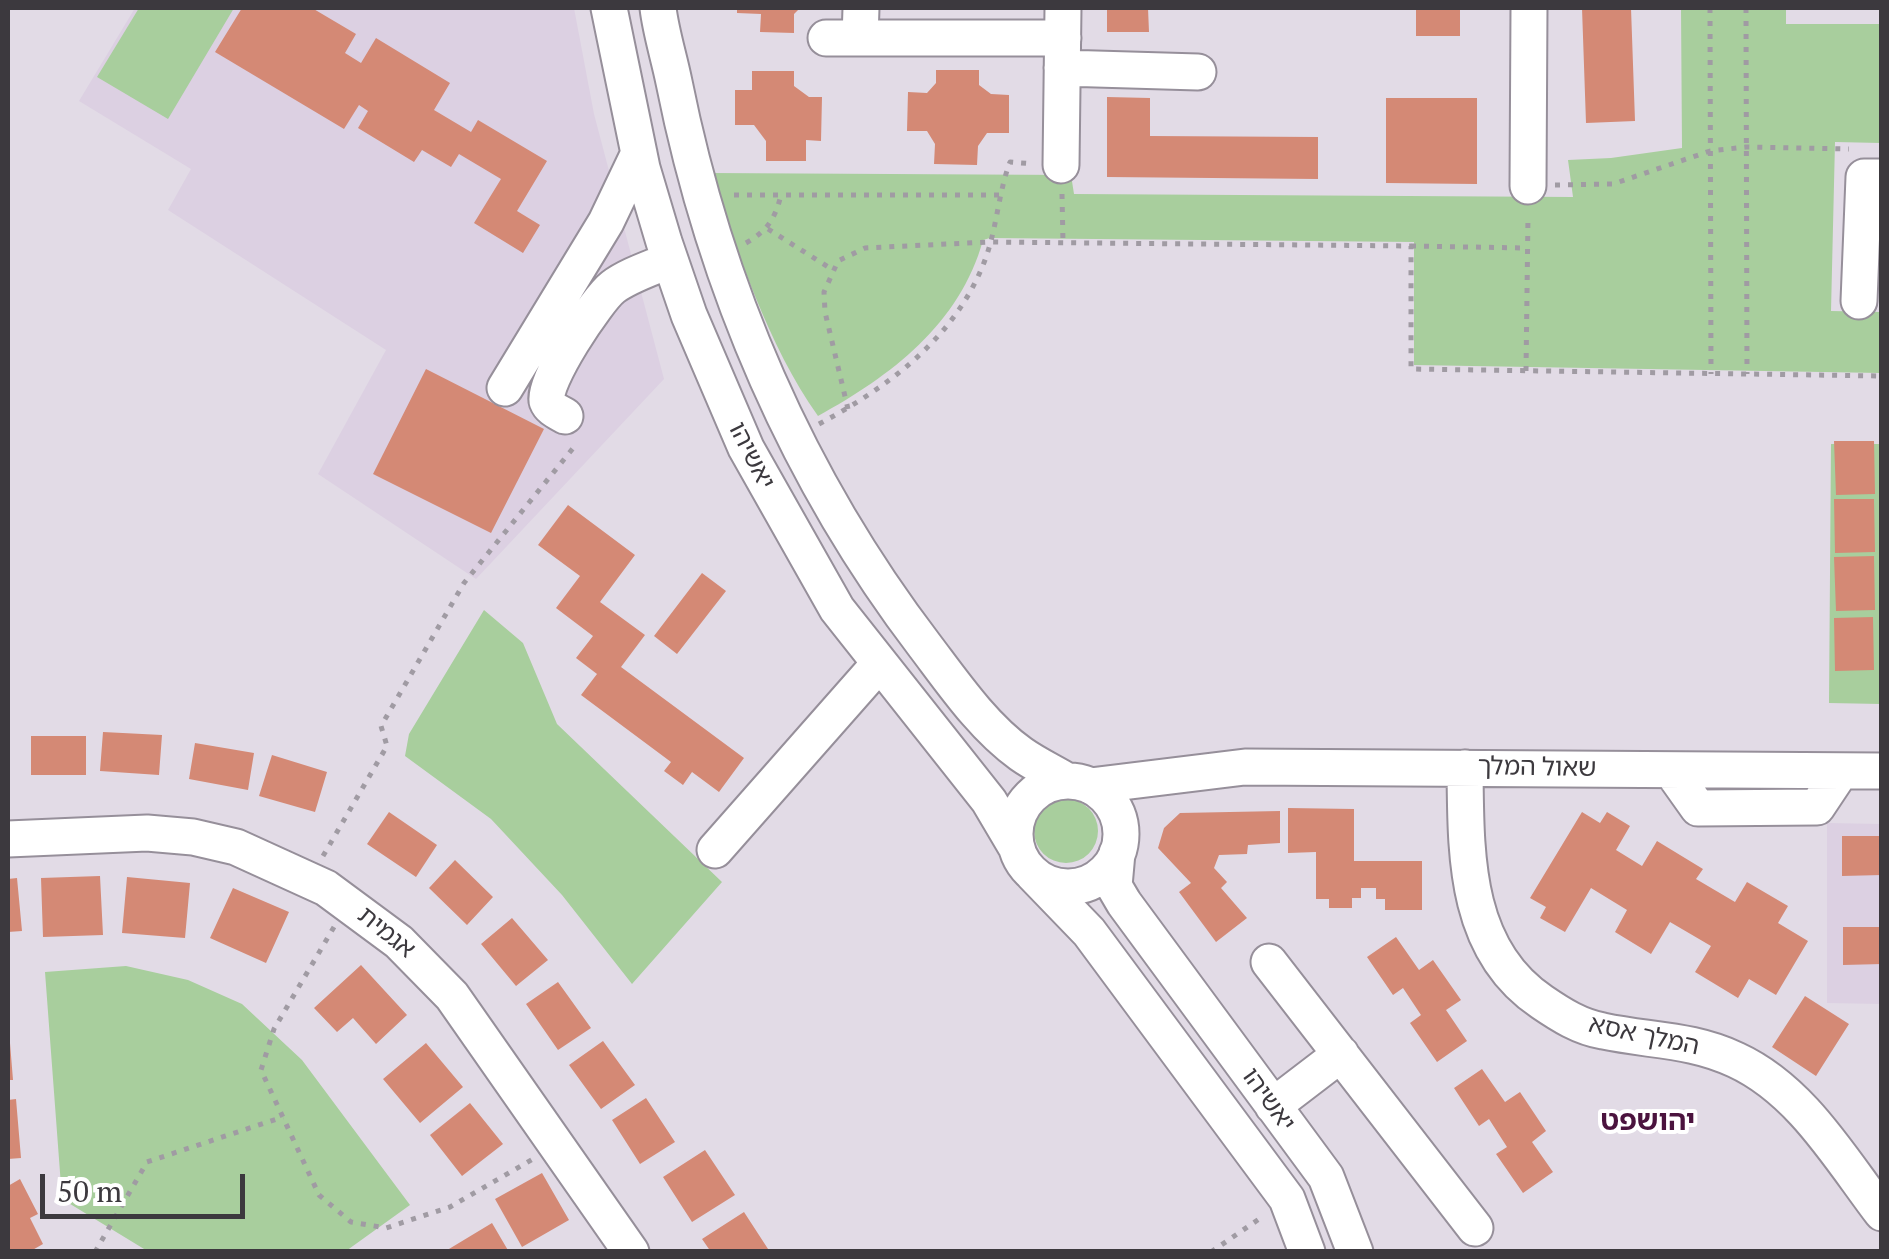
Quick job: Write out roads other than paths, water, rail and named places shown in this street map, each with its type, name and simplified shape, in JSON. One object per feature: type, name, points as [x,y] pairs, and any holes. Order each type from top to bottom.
[{"type":"street","name":"יאשיהו","points":[[609,8],[640,153],[670,260],[711,370],[746,448],[838,609],[989,801],[1024,860],[1089,932],[1287,1200],[1307,1252]]},
{"type":"street","name":"יאשיהו","points":[[658,8],[700,195],[762,369],[795,438],[877,582],[955,686],[1020,754],[1079,783]]},
{"type":"street","points":[[1528,186],[1529,8]]},
{"type":"street","points":[[849,28],[1063,38],[1198,72]]},
{"type":"street","points":[[1061,165],[1063,38]]},
{"type":"street","points":[[506,388],[606,222],[640,153]]},
{"type":"street","points":[[1859,301],[1864,177],[1872,163]]},
{"type":"street","points":[[565,416],[549,406],[546,397],[550,380],[598,303],[612,287],[670,260]]},
{"type":"street","points":[[715,850],[878,664]]},
{"type":"street","name":"שאול המלך","points":[[1079,783],[1245,768],[1882,772]]},
{"type":"street","name":"המלך אסא","points":[[1465,768],[1468,877],[1475,907],[1504,969],[1530,994],[1565,1018],[1599,1031],[1692,1043],[1738,1061],[1774,1082],[1807,1114],[1882,1213]]},
{"type":"street","name":"שאול המלך","points":[[1119,844],[1128,818],[1142,800],[1165,782],[1193,772]]},
{"type":"street","points":[[1079,783],[1113,806],[1119,844],[1109,868],[1081,886],[1064,887],[1024,860],[1018,814],[1038,790],[1079,783]]},
{"type":"street","name":"אגמית","points":[[8,839],[147,833],[193,837],[236,847],[348,903],[400,942],[452,996],[631,1252]]},
{"type":"street","name":"יאשיהו","points":[[1119,844],[1114,886],[1124,904],[1326,1177],[1355,1252]]},
{"type":"street","points":[[1269,962],[1475,1228]]},
{"type":"street","points":[[1273,1106],[1341,1054]]},
{"type":"district","name":"יהושפט","points":[[1648,1122]]}]
